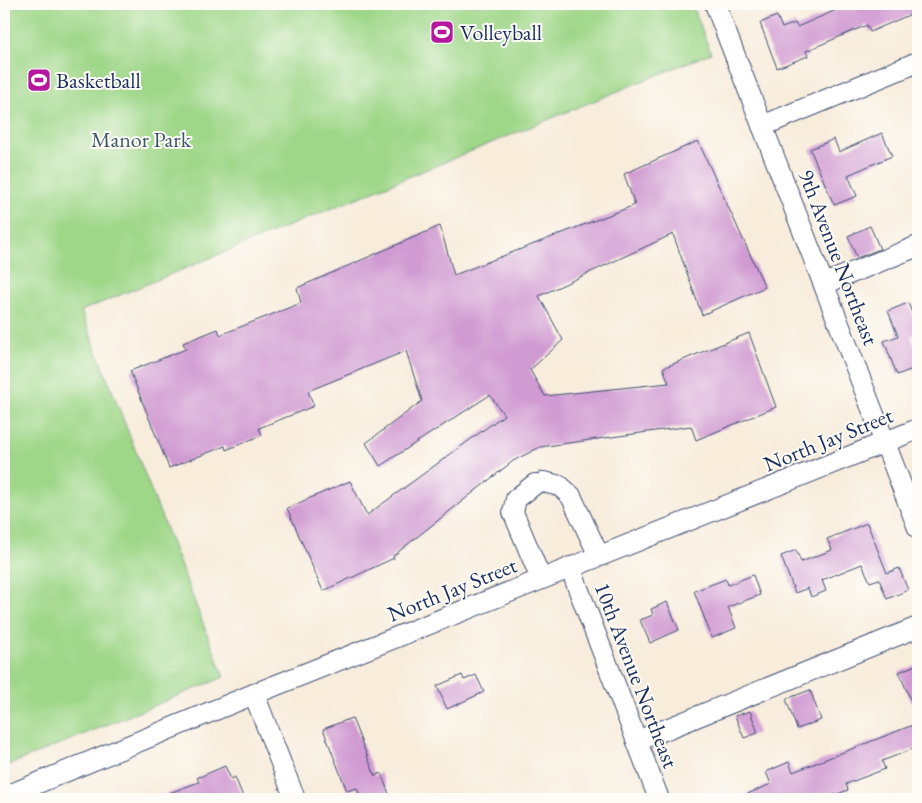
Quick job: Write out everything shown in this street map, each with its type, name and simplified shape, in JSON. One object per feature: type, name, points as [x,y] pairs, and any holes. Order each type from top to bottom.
[{"type":"street","name":"9th Avenue Northeast","points":[[714,4],[918,528]]},
{"type":"street","points":[[762,126],[918,62]]},
{"type":"street","points":[[824,284],[918,246]]},
{"type":"street","name":"North Jay Street","points":[[4,797],[254,694],[918,428]]},
{"type":"street","points":[[541,579],[513,512],[516,499],[539,483],[560,486],[571,496],[599,556]]},
{"type":"street","name":"10th Avenue Northeast","points":[[570,568],[659,799]]},
{"type":"street","points":[[637,742],[918,627]]},
{"type":"street","points":[[254,694],[295,799]]},
{"type":"green space","name":"Manor Park","points":[[4,4],[692,4],[711,53],[81,311],[224,677],[4,767]]},
{"type":"building","points":[[850,4],[918,4],[918,11],[870,32],[867,25],[806,51],[808,56],[777,68],[760,23],[777,16],[782,28],[795,23],[797,27]]},
{"type":"building","points":[[882,133],[892,156],[848,175],[857,196],[834,205],[810,149],[834,139],[839,152]]},
{"type":"building","points":[[698,141],[765,287],[702,315],[673,234],[539,296],[563,340],[530,370],[545,396],[669,383],[663,368],[749,333],[776,407],[696,440],[691,426],[540,447],[513,461],[393,556],[394,558],[323,591],[287,508],[350,481],[367,515],[504,415],[490,395],[380,466],[366,443],[422,401],[406,351],[308,391],[314,406],[259,428],[262,435],[226,450],[225,446],[169,468],[130,371],[186,349],[183,343],[218,329],[220,335],[301,303],[297,288],[440,226],[454,275],[635,205],[624,174]]},
{"type":"building","points":[[870,226],[880,249],[857,258],[848,236]]},
{"type":"building","points":[[908,303],[918,328],[918,333],[911,336],[918,355],[918,367],[897,375],[884,341],[898,336],[888,311]]},
{"type":"building","points":[[867,523],[887,573],[899,568],[908,590],[887,599],[879,579],[870,582],[862,564],[822,580],[826,591],[811,597],[808,588],[795,593],[781,556],[796,550],[801,562],[832,550],[827,539]]},
{"type":"building","points":[[753,575],[760,595],[728,607],[736,628],[712,638],[694,591],[726,579],[728,585]]},
{"type":"building","points":[[667,602],[679,630],[650,643],[640,620],[653,615],[651,609]]},
{"type":"building","points":[[918,664],[918,718],[899,672]]},
{"type":"building","points":[[462,675],[464,680],[476,675],[484,692],[447,709],[437,686]]},
{"type":"building","points":[[810,690],[821,720],[797,729],[786,699]]},
{"type":"building","points":[[750,711],[758,733],[744,738],[735,716]]},
{"type":"building","points":[[352,718],[375,776],[381,773],[391,799],[361,799],[357,788],[347,791],[323,729]]},
{"type":"building","points":[[918,723],[918,747],[882,761],[885,769],[846,784],[848,790],[824,799],[735,799],[771,784],[766,772],[789,762],[793,772]]},
{"type":"building","points":[[225,766],[231,779],[235,777],[244,799],[156,798],[199,782],[197,778]]},
{"type":"place","name":"Volleyball","points":[[442,32]]},
{"type":"place","name":"Basketball","points":[[39,80]]}]
